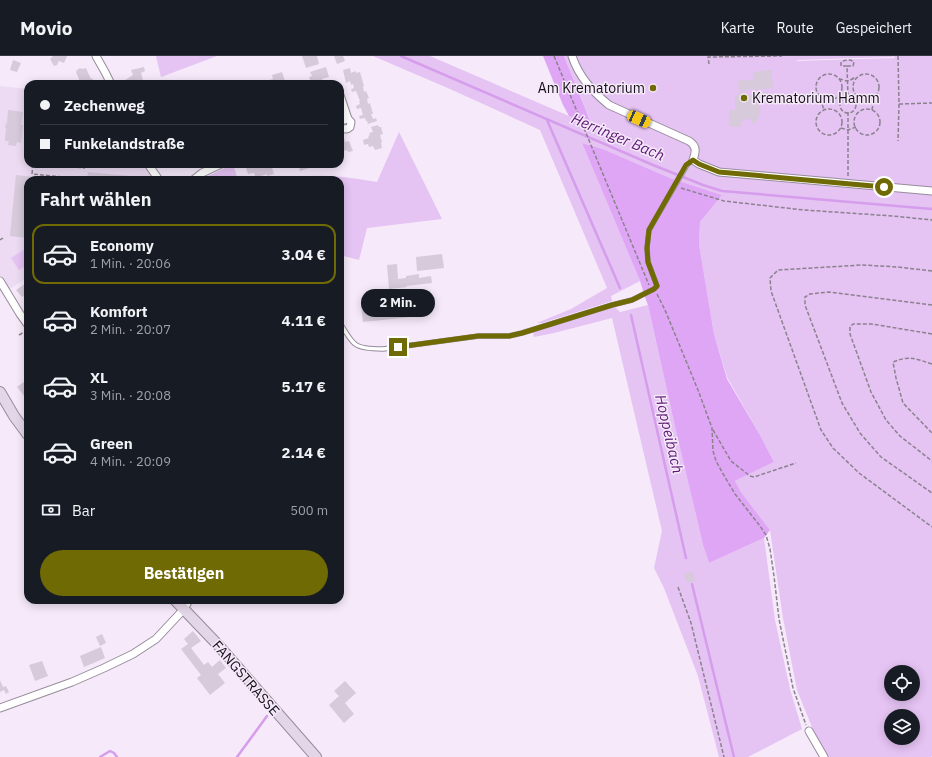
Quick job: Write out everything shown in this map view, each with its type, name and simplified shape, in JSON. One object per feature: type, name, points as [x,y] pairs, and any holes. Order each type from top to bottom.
[{"type":"main road","points":[[0,392],[24,430]]},
{"type":"main road","name":"FANGSTRASSE","points":[[186,605],[219,646],[316,757]]},
{"type":"street","points":[[96,56],[109,80]]},
{"type":"street","points":[[572,56],[582,77],[598,96],[609,105],[693,143],[696,149],[693,160],[719,172],[932,191]]},
{"type":"street","points":[[344,107],[348,119],[351,122],[350,127],[348,129],[344,129]]},
{"type":"street","points":[[344,120],[348,119]]},
{"type":"street","points":[[198,176],[213,168]]},
{"type":"street","points":[[0,281],[24,320]]},
{"type":"street","points":[[0,708],[72,682],[133,654],[156,639],[186,605]]},
{"type":"street","points":[[809,731],[824,757]]},
{"type":"lane","points":[[344,329],[355,344],[370,349],[383,349],[478,336],[509,336],[632,300],[657,286],[648,262],[647,248],[649,230],[686,165],[693,160]]},
{"type":"path","points":[[554,56],[592,150],[653,289],[665,310],[712,428],[731,460],[750,476],[754,477],[796,463]]},
{"type":"path","points":[[709,64],[708,57],[782,56]]},
{"type":"path","points":[[847,60],[849,56]]},
{"type":"path","points":[[898,56],[898,141]]},
{"type":"path","points":[[847,60],[853,61],[854,65],[847,66],[843,66],[841,62],[847,60]]},
{"type":"path","points":[[847,66],[848,97]]},
{"type":"path","points":[[865,74],[874,77],[877,81],[879,90],[877,94],[874,97],[864,100],[857,96],[853,87],[856,80],[865,74]]},
{"type":"path","points":[[830,75],[839,80],[842,88],[841,93],[834,99],[826,100],[818,94],[816,85],[821,77],[830,75]]},
{"type":"path","points":[[839,80],[848,81],[854,78],[856,80]]},
{"type":"path","points":[[838,96],[842,100]]},
{"type":"path","points":[[853,99],[857,96]]},
{"type":"path","points":[[842,110],[840,104],[842,100],[848,97],[853,99],[856,104],[854,110]]},
{"type":"path","points":[[872,110],[874,97]]},
{"type":"path","points":[[822,98],[821,101],[824,110]]},
{"type":"path","points":[[899,104],[932,103]]},
{"type":"path","points":[[830,109],[839,113],[842,121],[841,128],[836,133],[831,135],[823,133],[819,130],[816,121],[820,112],[824,110],[830,109]]},
{"type":"path","points":[[865,109],[872,110],[879,119],[878,128],[874,132],[866,135],[861,133],[857,130],[854,122],[857,113],[865,109]]},
{"type":"path","points":[[842,110],[851,112],[854,110]]},
{"type":"path","points":[[839,113],[842,110]]},
{"type":"path","points":[[854,110],[857,113]]},
{"type":"path","points":[[848,112],[848,184]]},
{"type":"path","points":[[841,128],[848,130],[856,127]]},
{"type":"path","points":[[33,168],[32,174],[53,176]]},
{"type":"path","points":[[675,185],[683,189],[724,201],[804,210],[932,220]]},
{"type":"path","points":[[932,271],[862,265],[778,270],[770,278],[771,290],[821,430],[833,448],[860,473],[932,527]]},
{"type":"path","points":[[932,305],[829,292],[810,294],[806,297],[805,305],[842,403],[860,433],[881,457],[932,492]]},
{"type":"path","points":[[932,334],[872,324],[853,324],[850,328],[850,334],[871,392],[886,420],[900,436],[932,461]]},
{"type":"path","points":[[19,335],[24,332]]},
{"type":"path","points":[[932,364],[913,358],[900,359],[893,362],[903,403],[932,433]]},
{"type":"path","points":[[712,428],[713,451],[716,461],[735,494],[766,536],[770,549],[779,619],[793,688],[809,731]]},
{"type":"path","points":[[678,587],[691,623],[724,757]]},
{"type":"shaded area","points":[[156,56],[217,56],[161,77]]},
{"type":"shaded area","points":[[373,56],[430,56],[569,116],[592,124],[564,56],[893,56],[797,61],[894,58],[894,56],[932,56],[931,757],[827,757],[816,737],[797,690],[783,618],[770,530],[741,492],[735,481],[774,462],[727,377],[714,334],[699,244],[700,222],[722,195],[670,178],[603,149],[582,143],[640,281],[611,296],[612,301],[542,323],[537,323],[571,309],[607,288],[540,130]]},
{"type":"shaded area","points":[[543,56],[564,56],[592,125],[569,116]]},
{"type":"shaded area","points":[[0,86],[24,89],[24,168],[149,168],[154,176],[24,176],[24,280],[8,290],[0,278]]},
{"type":"shaded area","points":[[399,132],[442,219],[367,228],[359,260],[344,256],[344,177],[377,182]]},
{"type":"shaded area","points":[[582,143],[603,149],[670,178],[722,195],[700,222],[699,244],[714,334],[727,379],[774,462],[735,481],[741,492],[770,530],[764,538],[709,563],[703,545],[676,431],[648,305],[640,281]]},
{"type":"shaded area","points":[[225,168],[234,168],[237,176],[208,176]]},
{"type":"shaded area","points":[[24,250],[24,267],[19,270],[11,258]]},
{"type":"shaded area","points":[[648,305],[676,431],[703,545],[709,563],[764,538],[775,620],[790,689],[802,729],[748,757],[719,757],[698,676],[664,588],[654,568],[662,531],[612,318],[534,337],[533,332],[615,307],[620,312]]},
{"type":"building","points":[[53,56],[67,56],[64,63],[59,61],[57,65],[54,66],[50,59]]},
{"type":"building","points":[[302,56],[317,56],[319,64],[306,68]]},
{"type":"building","points":[[334,56],[343,56],[345,61],[337,64]]},
{"type":"building","points":[[13,60],[21,63],[17,72],[10,70]]},
{"type":"building","points":[[144,67],[145,71],[141,73],[143,80],[125,80],[133,75],[131,70]]},
{"type":"building","points":[[326,67],[329,77],[322,80],[310,80],[309,77],[312,76],[310,72]]},
{"type":"building","points":[[80,68],[86,68],[91,79],[92,78],[93,80],[79,80],[76,72]]},
{"type":"building","points":[[350,68],[351,73],[356,71],[356,73],[360,72],[364,92],[366,91],[369,98],[367,99],[368,104],[370,103],[373,114],[371,114],[373,119],[376,118],[377,121],[368,124],[365,118],[360,119],[359,116],[363,115],[361,108],[357,109],[356,106],[360,104],[360,101],[356,91],[352,92],[351,89],[354,88],[353,84],[351,85],[350,81],[346,83],[343,70]]},
{"type":"building","name":"Krematorium Hamm","points":[[771,70],[773,88],[744,90],[745,95],[752,95],[751,103],[756,100],[754,98],[765,91],[767,94],[757,102],[761,109],[756,122],[752,124],[751,119],[747,119],[741,121],[741,127],[729,126],[730,110],[735,110],[735,96],[741,93],[737,81],[753,79],[753,72]]},
{"type":"building","points":[[282,72],[285,80],[269,80],[273,79],[272,75]]},
{"type":"building","points":[[8,110],[23,112],[21,143],[17,142],[16,146],[8,145],[9,141],[5,141],[5,128],[6,123],[7,124]]},
{"type":"building","points":[[378,125],[381,127],[383,134],[380,135],[382,148],[375,150],[373,146],[369,147],[368,144],[364,145],[363,140],[369,138],[369,133],[373,132],[371,127]]},
{"type":"building","points":[[344,138],[345,142],[349,141],[353,151],[348,152],[347,150],[344,151]]},
{"type":"building","points":[[246,168],[272,168],[274,174],[267,176],[267,174],[255,176],[254,173],[248,174]]},
{"type":"building","points":[[299,168],[310,168],[300,171]]},
{"type":"building","points":[[88,172],[131,176],[88,176]]},
{"type":"building","points":[[16,175],[26,176],[24,176],[24,238],[10,236]]},
{"type":"building","points":[[442,254],[444,268],[417,271],[416,257]]},
{"type":"building","points":[[397,264],[398,279],[419,274],[419,278],[431,276],[432,283],[389,289],[387,265]]},
{"type":"building","points":[[24,285],[24,296],[22,297],[16,290]]},
{"type":"building","points":[[409,299],[411,317],[363,322],[361,305]]},
{"type":"building","points":[[24,382],[24,396],[17,387]]},
{"type":"building","points":[[693,572],[695,581],[687,583],[684,574]]},
{"type":"building","points":[[193,631],[201,641],[191,648],[204,665],[208,662],[212,667],[220,660],[226,668],[218,674],[225,683],[210,695],[197,678],[201,675],[181,649],[188,644],[184,639]]},
{"type":"building","points":[[102,634],[106,643],[100,646],[96,637]]},
{"type":"building","points":[[101,647],[105,658],[84,667],[80,656]]},
{"type":"building","points":[[42,661],[48,676],[35,681],[29,665]]},
{"type":"building","points":[[0,680],[3,687],[6,686],[9,692],[6,694],[4,690],[0,692]]},
{"type":"building","points":[[345,681],[356,693],[345,703],[354,714],[344,723],[329,705],[339,696],[334,691]]},
{"type":"waterway","name":"Herringer Bach","points":[[401,56],[653,165],[722,191],[932,209]]},
{"type":"waterway","name":"Hoppeibach","points":[[547,120],[620,288]]},
{"type":"waterway","name":"Hoppeibach","points":[[631,315],[686,558]]},
{"type":"waterway","name":"Hoppeibach","points":[[692,584],[734,757]]},
{"type":"waterway","points":[[237,757],[267,716]]},
{"type":"waterway","points":[[100,757],[110,751],[117,757]]},
{"type":"place","name":"Am Krematorium","points":[[653,88]]},
{"type":"place","name":"Krematorium Hamm","points":[[744,98]]},
{"type":"route","points":[[398,347],[478,336],[509,336],[632,300],[654,289],[657,286],[648,262],[647,248],[649,230],[686,165],[693,160],[719,172],[884,187]]}]
